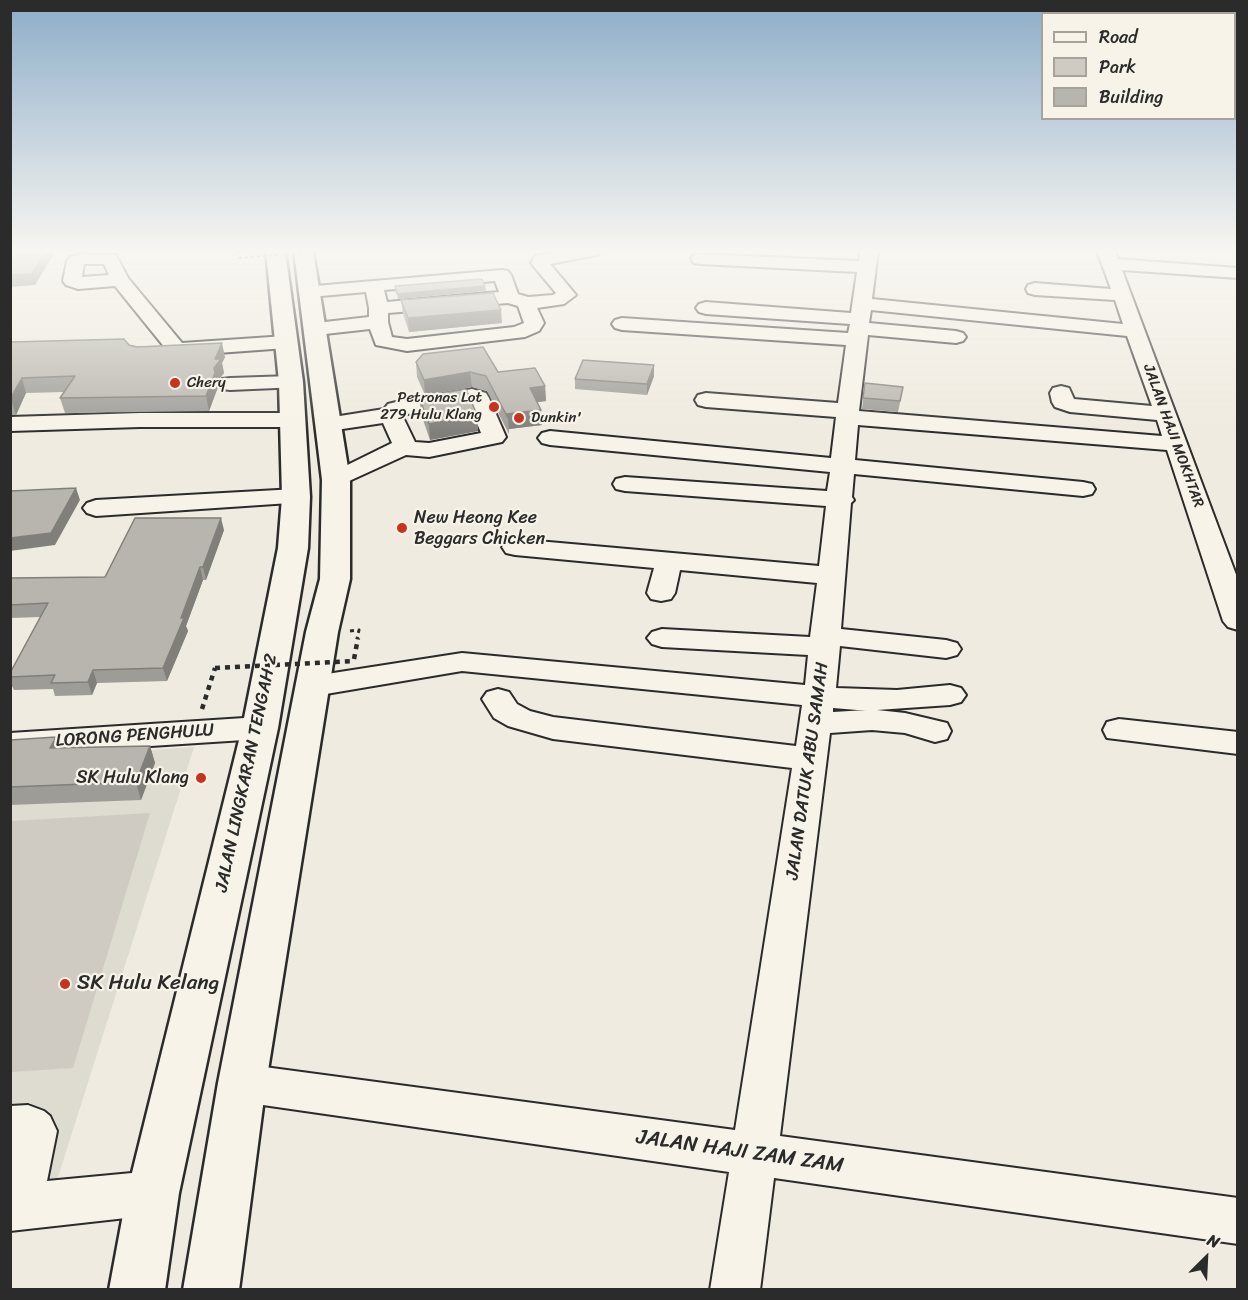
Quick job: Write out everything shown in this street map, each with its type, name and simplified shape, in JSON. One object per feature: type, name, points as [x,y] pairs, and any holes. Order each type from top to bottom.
[{"type":"highway","name":"JALAN LINGKARAN TENGAH 2","points":[[137,1290],[153,1193],[260,728],[292,548],[296,497],[310,422],[301,336],[294,312]]},
{"type":"highway","name":"JALAN LINGKARAN TENGAH 2","points":[[211,1290],[242,1083],[322,632],[334,579],[336,480],[291,382],[306,312]]},
{"type":"street","points":[[145,312],[177,351]]},
{"type":"street","points":[[378,312],[383,342],[407,345],[518,333],[532,327],[534,323],[526,312]]},
{"type":"street","points":[[149,352],[177,351],[301,336],[378,315],[409,312]]},
{"type":"street","points":[[622,324],[735,312]]},
{"type":"street","name":"JALAN DATUK ABU SAMAH","points":[[735,1290],[817,711],[859,312]]},
{"type":"street","points":[[894,312],[956,337]]},
{"type":"street","points":[[974,312],[1135,331]]},
{"type":"street","name":"JALAN HAJI MOKHTAR","points":[[1127,312],[1177,444],[1238,621]]},
{"type":"street","points":[[230,384],[291,382]]},
{"type":"street","points":[[1062,393],[1063,402],[1070,405],[1166,414]]},
{"type":"street","points":[[10,424],[210,432],[391,416],[396,410],[472,396],[478,398],[494,437],[429,450],[415,450],[405,446],[391,416]]},
{"type":"street","points":[[706,400],[1177,444]]},
{"type":"street","points":[[550,438],[842,483],[996,498]]},
{"type":"street","points":[[336,480],[405,446]]},
{"type":"street","points":[[625,484],[842,483],[1083,489]]},
{"type":"street","points":[[96,508],[296,497]]},
{"type":"street","points":[[515,547],[832,576]]},
{"type":"street","points":[[661,593],[669,561]]},
{"type":"street","points":[[662,638],[825,641],[946,649]]},
{"type":"street","points":[[314,686],[462,662],[905,723],[935,731]]},
{"type":"street","points":[[817,711],[857,700],[897,700],[950,695]]},
{"type":"street","points":[[498,699],[505,711],[519,719],[553,728],[810,759]]},
{"type":"street","name":"LORONG PENGHULU","points":[[10,744],[260,728]]},
{"type":"street","points":[[1119,730],[1238,742]]},
{"type":"street","name":"JALAN HAJI ZAM ZAM","points":[[242,1083],[1238,1221]]},
{"type":"street","points":[[10,1126],[28,1125],[34,1131],[14,1208],[153,1193]]},
{"type":"path","points":[[203,707],[214,668],[354,661],[359,630]]},
{"type":"shaded area","name":"SK Hulu Kelang","points":[[194,747],[48,1209],[11,1213],[11,760]]},
{"type":"green space","points":[[150,813],[73,1068],[11,1072],[11,821]]},
{"type":"building","points":[[406,312],[482,312],[408,318]]},
{"type":"building","points":[[124,339],[129,345],[137,347],[222,343],[215,359],[221,359],[214,368],[215,373],[206,396],[60,398],[75,376],[22,378],[10,399],[10,342]]},
{"type":"building","points":[[483,347],[498,372],[535,368],[545,386],[530,388],[541,410],[506,414],[508,418],[486,376],[470,372],[424,380],[416,362],[423,354]]},
{"type":"building","points":[[583,360],[654,365],[647,384],[575,379]]},
{"type":"building","points":[[865,383],[903,387],[900,401],[863,398]]},
{"type":"building","points":[[466,389],[477,415],[429,424],[419,397]]},
{"type":"building","points":[[76,488],[51,533],[10,538],[10,491]]},
{"type":"building","points":[[135,518],[221,518],[203,567],[200,567],[181,618],[184,618],[163,668],[93,670],[88,682],[51,683],[55,675],[10,677],[10,673],[48,603],[10,605],[10,578],[105,577]]},
{"type":"building","points":[[56,737],[50,748],[150,746],[136,782],[10,787],[10,740]]},
{"type":"place","name":"Chery","points":[[175,383]]},
{"type":"place","name":"Petronas Lot 279 Hulu Klang","points":[[494,407]]},
{"type":"place","name":"Dunkin'","points":[[519,418]]},
{"type":"place","name":"New Heong Kee Beggars Chicken","points":[[402,528]]},
{"type":"place","name":"SK Hulu Klang","points":[[201,778]]},
{"type":"place","name":"SK Hulu Kelang","points":[[65,984]]}]
